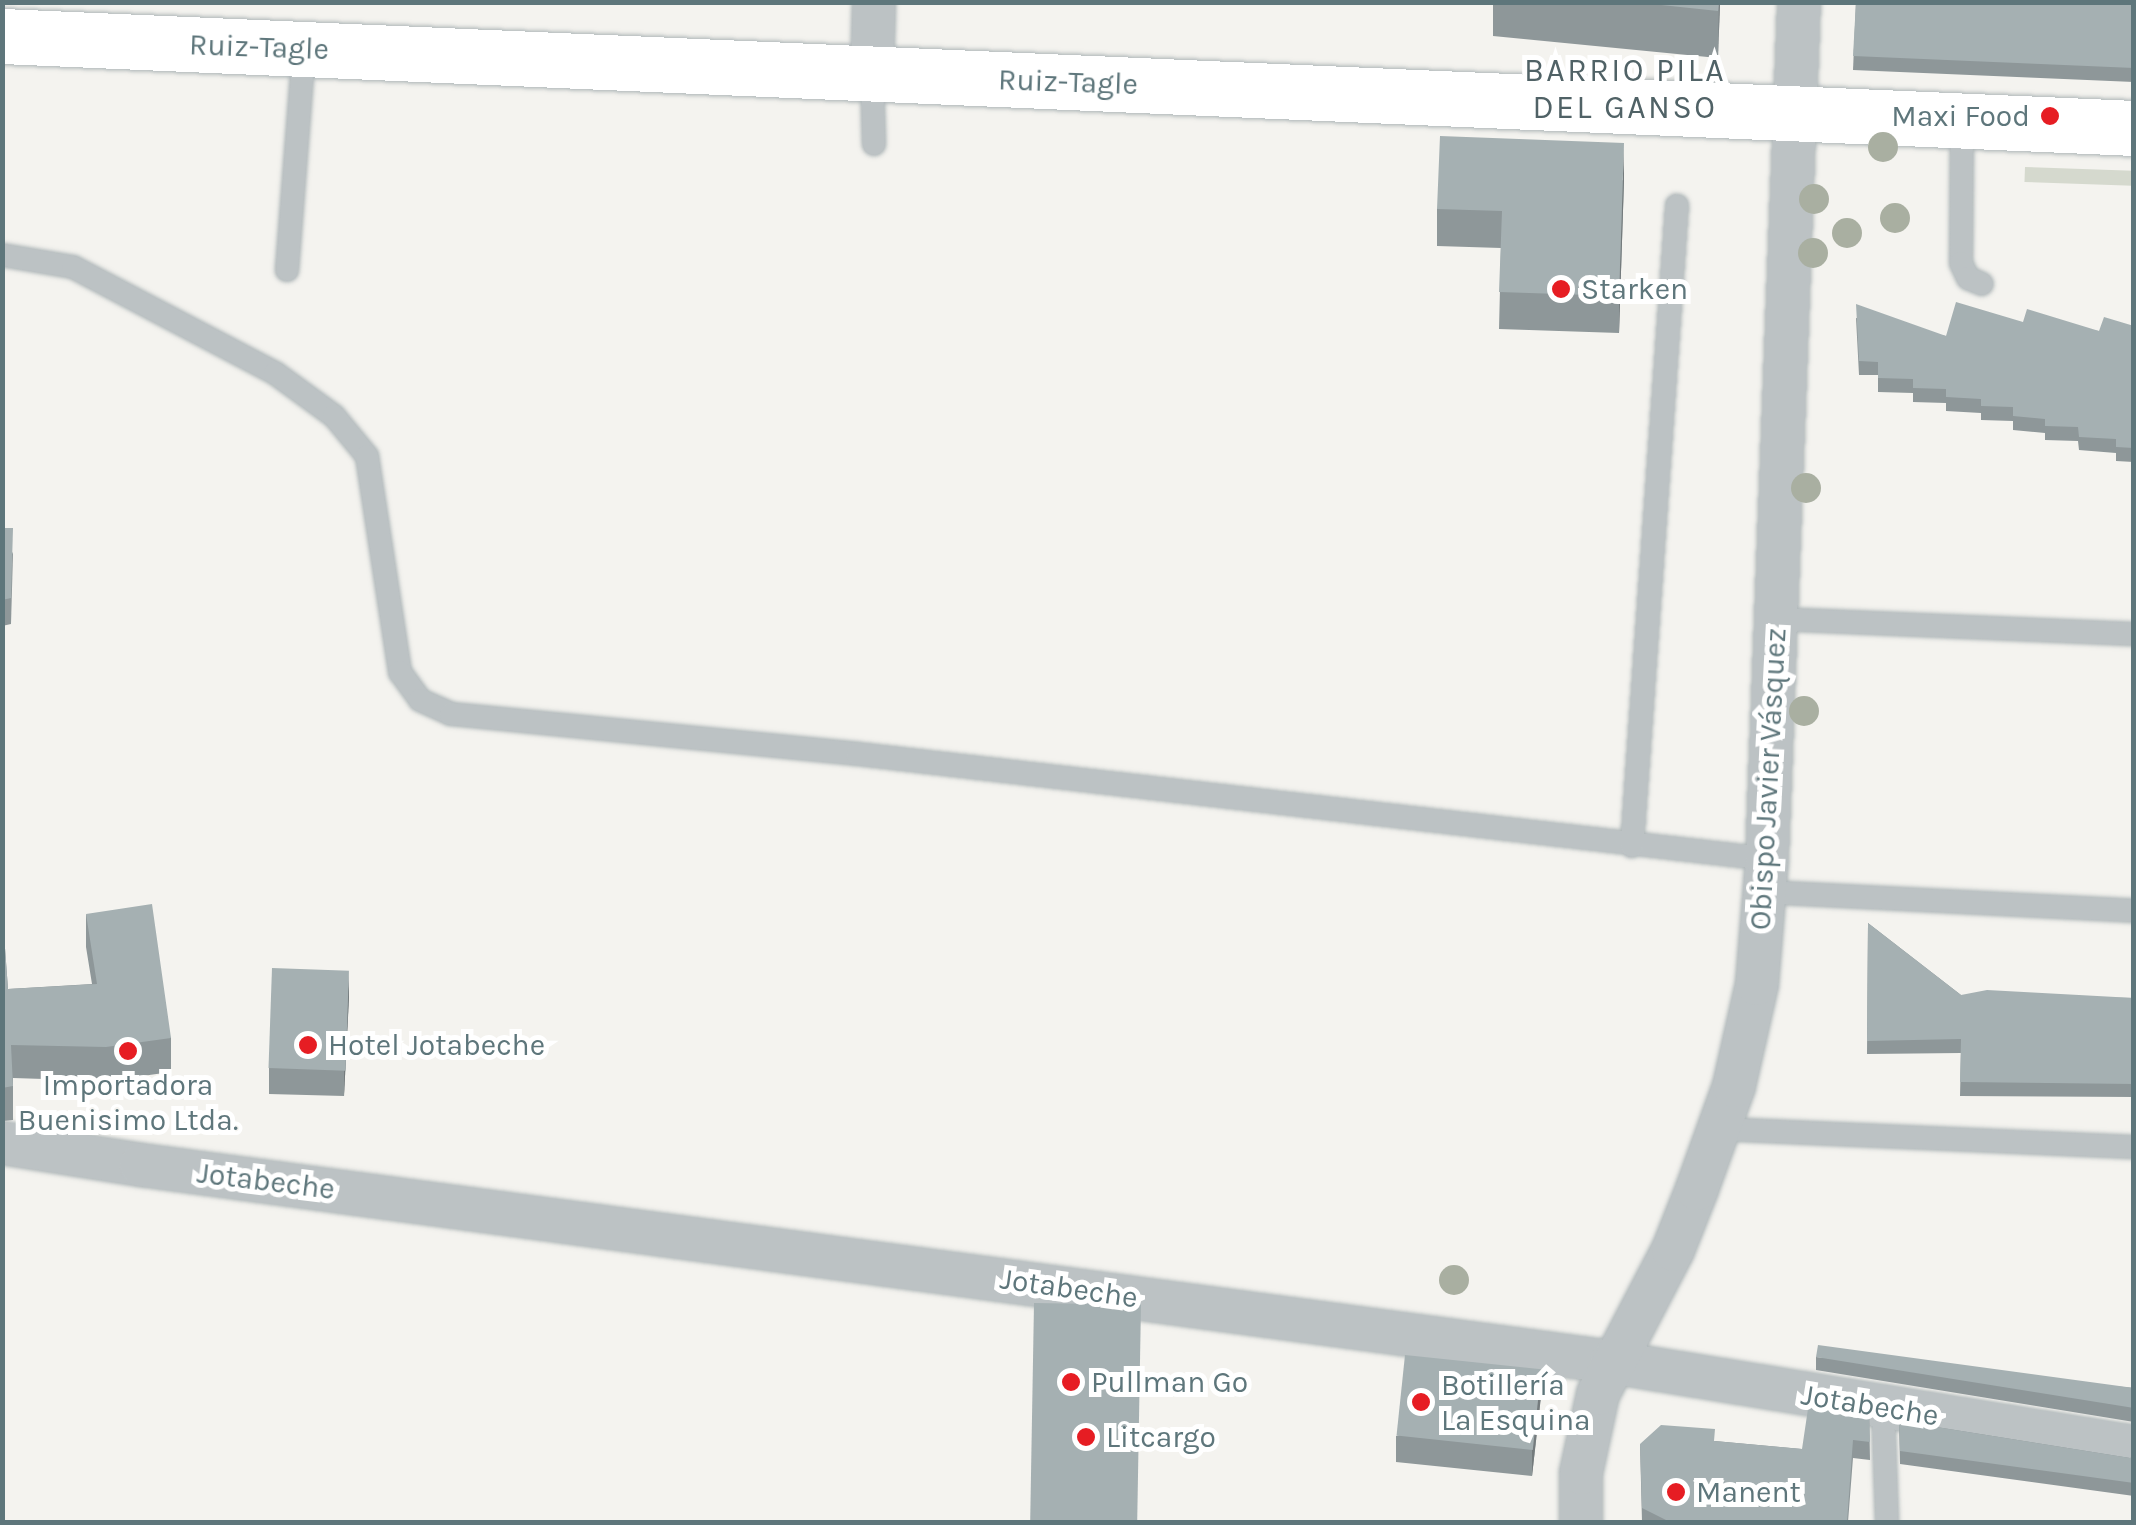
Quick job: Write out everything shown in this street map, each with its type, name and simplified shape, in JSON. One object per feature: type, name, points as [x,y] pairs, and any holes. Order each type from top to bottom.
[{"type":"street","points":[[872,74],[874,2]]},
{"type":"street","name":"Obispo Javier Vásquez","points":[[1581,1522],[1588,1426],[1611,1362],[1672,1250],[1720,1129],[1754,1003],[1766,876],[1798,2]]},
{"type":"street","name":"Ruiz-Tagle","points":[[2,36],[2134,128]]},
{"type":"street","name":"Jotabeche","points":[[2,1143],[141,1165],[1611,1362],[2134,1447]]},
{"type":"lane","points":[[287,270],[304,48]]},
{"type":"lane","points":[[872,74],[874,144]]},
{"type":"lane","points":[[1962,120],[1961,263],[1968,278],[1982,284]]},
{"type":"lane","points":[[1632,846],[1677,206]]},
{"type":"lane","points":[[2,254],[72,267],[275,373],[334,416],[367,456],[400,672],[420,700],[451,714],[858,754],[1632,846],[1766,876],[2134,911]]},
{"type":"lane","points":[[1776,619],[2134,634]]},
{"type":"lane","points":[[1720,1129],[2134,1146]]},
{"type":"lane","points":[[1884,1407],[1887,1522]]},
{"type":"shaded area","points":[[2025,167],[2133,171],[2132,186],[2024,182]]},
{"type":"building","points":[[1633,2],[1719,2],[1718,11]]},
{"type":"building","points":[[1856,2],[2134,3],[2134,68],[1853,56]]},
{"type":"building","name":"Starken","points":[[1440,136],[1624,143],[1619,296],[1499,292],[1502,211],[1437,209]]},
{"type":"building","points":[[1956,302],[2023,322],[2027,309],[2099,331],[2104,317],[2134,326],[2134,448],[2116,447],[2116,439],[2079,437],[2078,427],[2045,426],[2045,419],[2013,416],[2013,407],[1981,406],[1981,399],[1946,397],[1946,389],[1913,388],[1913,379],[1878,378],[1878,362],[1859,361],[1856,304],[1946,336]]},
{"type":"building","points":[[2,528],[13,528],[11,598],[2,600]]},
{"type":"building","points":[[152,904],[171,1038],[106,1047],[11,1045],[13,1086],[2,1088],[2,907],[8,989],[97,984],[86,914]]},
{"type":"building","points":[[1868,923],[1961,995],[1987,990],[2134,998],[2134,1084],[1960,1082],[1961,1039],[1867,1041]]},
{"type":"building","name":"Hotel Jotabeche","points":[[272,968],[349,971],[345,1071],[269,1068]]},
{"type":"building","name":"Litcargo","points":[[1034,1303],[1141,1305],[1137,1522],[1030,1522]]},
{"type":"building","points":[[1818,1345],[2134,1388],[2134,1408],[1816,1357]]},
{"type":"building","points":[[1405,1355],[1541,1369],[1533,1450],[1397,1436]]},
{"type":"building","points":[[1809,1402],[1869,1411],[1870,1442],[1853,1440],[1847,1522],[1670,1522],[1642,1508],[1640,1444],[1661,1425],[1715,1429],[1714,1441],[1802,1449]]},
{"type":"building","points":[[1899,1421],[2134,1457],[2134,1483],[1900,1451]]},
{"type":"place","name":"Maxi Food","points":[[2050,116]]},
{"type":"place","name":"Starken","points":[[1561,289]]},
{"type":"place","name":"Hotel Jotabeche","points":[[308,1045]]},
{"type":"place","name":"Importadora Buenisimo Ltda.","points":[[128,1051]]},
{"type":"place","name":"Pullman Go","points":[[1071,1382]]},
{"type":"place","name":"Botillería La Esquina","points":[[1421,1402]]},
{"type":"place","name":"Litcargo","points":[[1086,1437]]},
{"type":"place","name":"Manent","points":[[1676,1492]]},
{"type":"district","name":"BARRIO PILA DEL GANSO","points":[[1625,90]]}]
